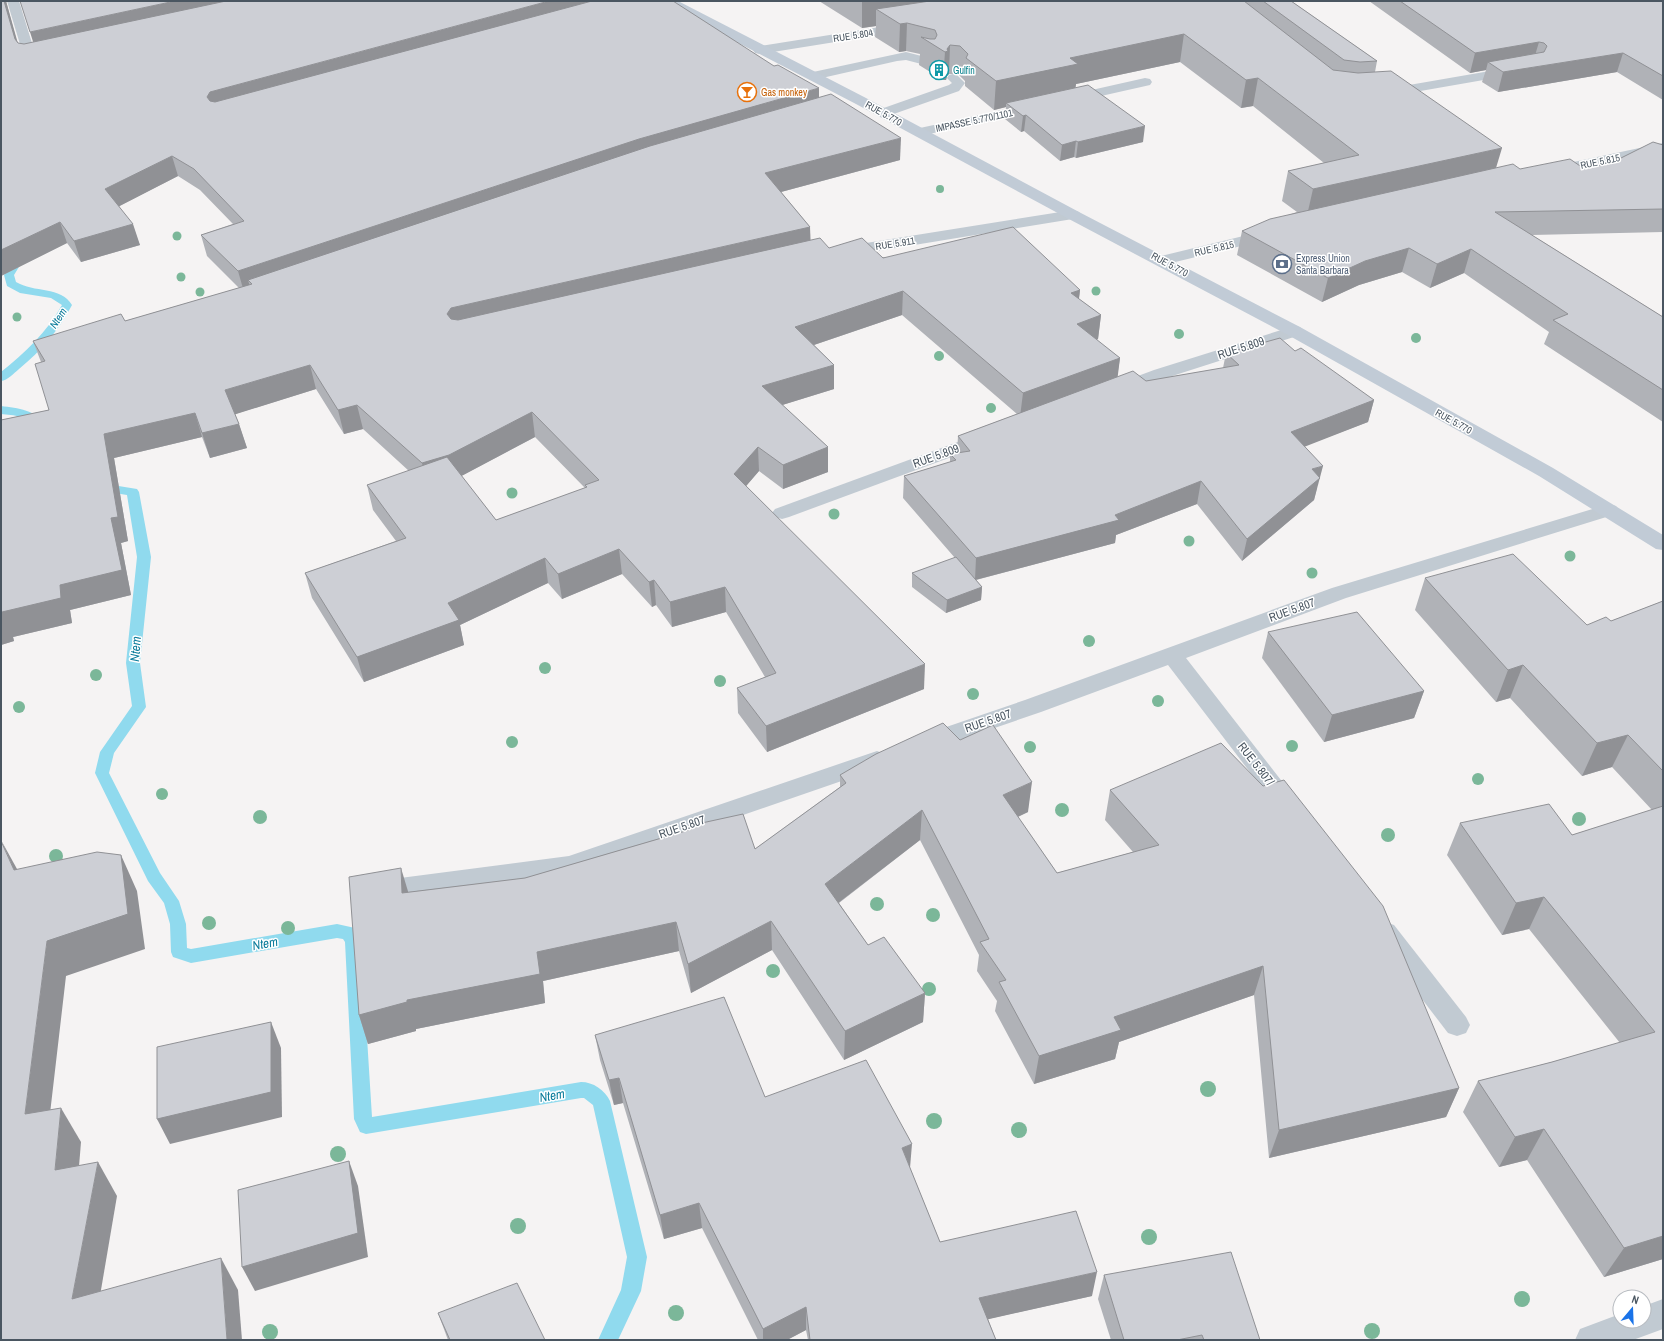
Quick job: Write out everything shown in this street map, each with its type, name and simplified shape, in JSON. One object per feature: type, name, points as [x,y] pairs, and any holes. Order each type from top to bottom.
[{"type":"main road","name":"RUE 5.770","points":[[668,1],[760,50],[861,100],[1073,215],[1163,260],[1294,331],[1539,468],[1663,544]]},
{"type":"street","points":[[13,1],[30,58],[53,53]]},
{"type":"street","name":"RUE 5.804","points":[[760,50],[916,25]]},
{"type":"street","points":[[1376,95],[1526,68]]},
{"type":"street","points":[[1060,101],[1145,82]]},
{"type":"street","points":[[839,107],[861,100]]},
{"type":"street","name":"IMPASSE 5.770/1101","points":[[920,132],[1044,105]]},
{"type":"street","name":"RUE 5.815","points":[[1537,174],[1663,147]]},
{"type":"street","name":"RUE 5.911","points":[[826,254],[1073,215]]},
{"type":"street","name":"RUE 5.815","points":[[1163,260],[1285,231]]},
{"type":"street","name":"RUE 5.809","points":[[1100,396],[1160,374],[1294,331]]},
{"type":"street","name":"RUE 5.809","points":[[782,513],[1004,431]]},
{"type":"street","name":"RUE 5.807","points":[[358,894],[570,865],[1033,706],[1339,593],[1609,510]]},
{"type":"street","name":"RUE 5.807/","points":[[1172,655],[1302,824]]},
{"type":"street","points":[[1370,912],[1457,1025]]},
{"type":"street","points":[[1591,1340],[1663,1314]]},
{"type":"lane","points":[[813,76],[897,57],[915,58],[929,62]]},
{"type":"lane","points":[[883,113],[954,88],[959,83],[953,78]]},
{"type":"lane","points":[[1628,155],[1656,163]]},
{"type":"building","points":[[1,1],[4,1],[15,39],[18,43],[24,44],[226,1],[549,1],[210,92],[207,97],[210,101],[215,102],[592,1],[673,1],[774,66],[778,65],[819,88],[639,139],[238,271],[201,235],[244,221],[194,169],[172,156],[105,189],[133,224],[74,241],[60,222],[1,250]]},
{"type":"building","points":[[20,1],[175,1],[30,32]]},
{"type":"building","points":[[930,1],[1244,1],[1333,70],[1358,73],[1391,71],[1502,148],[1313,189],[1288,171],[1359,155],[1258,78],[1246,80],[1184,34],[1070,58],[1078,64],[996,81],[966,58],[968,54],[960,46],[950,45],[947,49],[948,51],[945,52],[921,37],[935,39],[937,35],[935,30],[907,23],[900,24],[876,9]]},
{"type":"building","points":[[1263,1],[1291,1],[1377,61],[1360,62],[1344,60]]},
{"type":"building","points":[[1400,1],[1663,1],[1663,76],[1623,53],[1503,72],[1488,62],[1544,52],[1547,46],[1544,43],[1539,42],[1475,53]]},
{"type":"building","points":[[1088,85],[1145,126],[1062,145],[1026,115],[1023,116],[1006,103]]},
{"type":"building","points":[[831,94],[901,138],[765,173],[810,227],[451,308],[447,314],[451,319],[458,320],[820,238],[829,248],[862,238],[883,258],[1013,227],[1080,290],[1071,293],[1101,315],[1077,324],[1120,358],[1023,393],[903,291],[795,327],[834,365],[762,386],[828,447],[783,465],[758,447],[734,474],[925,664],[766,726],[737,688],[776,673],[725,587],[670,602],[654,580],[649,582],[619,549],[558,574],[545,558],[448,603],[459,620],[357,657],[305,573],[406,538],[367,485],[447,457],[496,520],[587,487],[585,485],[599,480],[532,412],[449,455],[422,463],[357,405],[338,410],[310,365],[225,390],[239,424],[202,433],[195,413],[104,434],[118,517],[111,518],[122,570],[60,585],[61,598],[2,612],[1,616],[1,420],[49,410],[35,364],[45,361],[33,341],[121,314],[125,321],[252,284],[248,280],[650,146]]},
{"type":"building","points":[[1653,142],[1663,145],[1663,209],[1495,212],[1663,317],[1663,390],[1553,320],[1568,314],[1471,249],[1437,264],[1409,248],[1365,261],[1328,278],[1242,231],[1270,219],[1513,164],[1520,169],[1570,159],[1583,168],[1611,163]]},
{"type":"building","points":[[1280,338],[1295,351],[1301,348],[1374,400],[1291,432],[1323,466],[1312,469],[1320,478],[1247,539],[1201,481],[1115,515],[1119,520],[976,558],[904,476],[956,460],[950,454],[970,451],[958,436],[1133,371],[1146,381],[1239,365],[1226,353]]},
{"type":"building","points":[[1513,554],[1587,625],[1606,617],[1611,621],[1663,601],[1663,771],[1628,735],[1597,743],[1523,665],[1508,670],[1425,578]]},
{"type":"building","points":[[956,557],[982,587],[947,600],[912,573]]},
{"type":"building","points":[[1357,612],[1424,691],[1332,715],[1268,632]]},
{"type":"building","points":[[943,723],[960,740],[993,725],[1032,782],[1003,795],[1057,873],[1159,845],[1110,790],[1221,743],[1263,786],[1284,780],[1383,906],[1459,1088],[1279,1130],[1263,966],[1114,1017],[1121,1030],[1039,1056],[999,982],[1006,980],[980,942],[989,939],[922,810],[825,884],[868,945],[884,937],[925,993],[845,1031],[771,921],[688,964],[676,922],[537,952],[540,974],[407,1000],[407,1002],[359,1015],[349,877],[401,868],[402,893],[525,878],[689,830],[688,826],[743,814],[755,849],[846,783],[840,775],[876,754]]},
{"type":"building","points":[[1549,804],[1572,835],[1663,806],[1663,1236],[1624,1248],[1544,1129],[1515,1137],[1478,1081],[1552,1062],[1655,1032],[1544,897],[1516,903],[1460,823]]},
{"type":"building","points":[[1,841],[14,870],[97,852],[121,855],[128,914],[47,941],[25,1114],[61,1108],[55,1170],[98,1162],[72,1299],[221,1258],[227,1340],[1,1340]]},
{"type":"building","points":[[724,997],[765,1097],[866,1060],[912,1144],[902,1148],[940,1242],[1076,1211],[1097,1272],[979,1298],[996,1340],[810,1340],[806,1307],[763,1329],[699,1203],[660,1215],[619,1078],[609,1080],[595,1035]]},
{"type":"building","points":[[271,1022],[271,1092],[157,1119],[157,1047]]},
{"type":"building","points":[[349,1161],[358,1233],[242,1267],[238,1190]]},
{"type":"building","points":[[1231,1252],[1260,1340],[1204,1340],[1202,1335],[1177,1340],[1124,1340],[1104,1275]]},
{"type":"building","points":[[517,1283],[545,1340],[450,1340],[438,1313]]},
{"type":"waterway","name":"Ntem","points":[[1,247],[16,248],[20,257],[9,275],[11,284],[24,291],[55,296],[60,298],[67,305],[47,336],[1,378]]},
{"type":"waterway","name":"Ntem","points":[[1,410],[28,415],[40,425]]},
{"type":"waterway","name":"Ntem","points":[[100,487],[133,492],[144,557],[133,663],[139,707],[107,752],[102,773],[154,877],[171,901],[178,924],[179,952],[191,956],[337,931],[349,933],[353,942],[363,1119],[366,1126],[581,1090],[587,1090],[601,1101],[637,1257],[631,1291],[608,1340]]},
{"type":"place","name":"Gulfin","points":[[939,70]]},
{"type":"place","name":"Gas monkey","points":[[747,92]]},
{"type":"place","name":"Express Union Santa Barbara","points":[[1282,264]]}]
